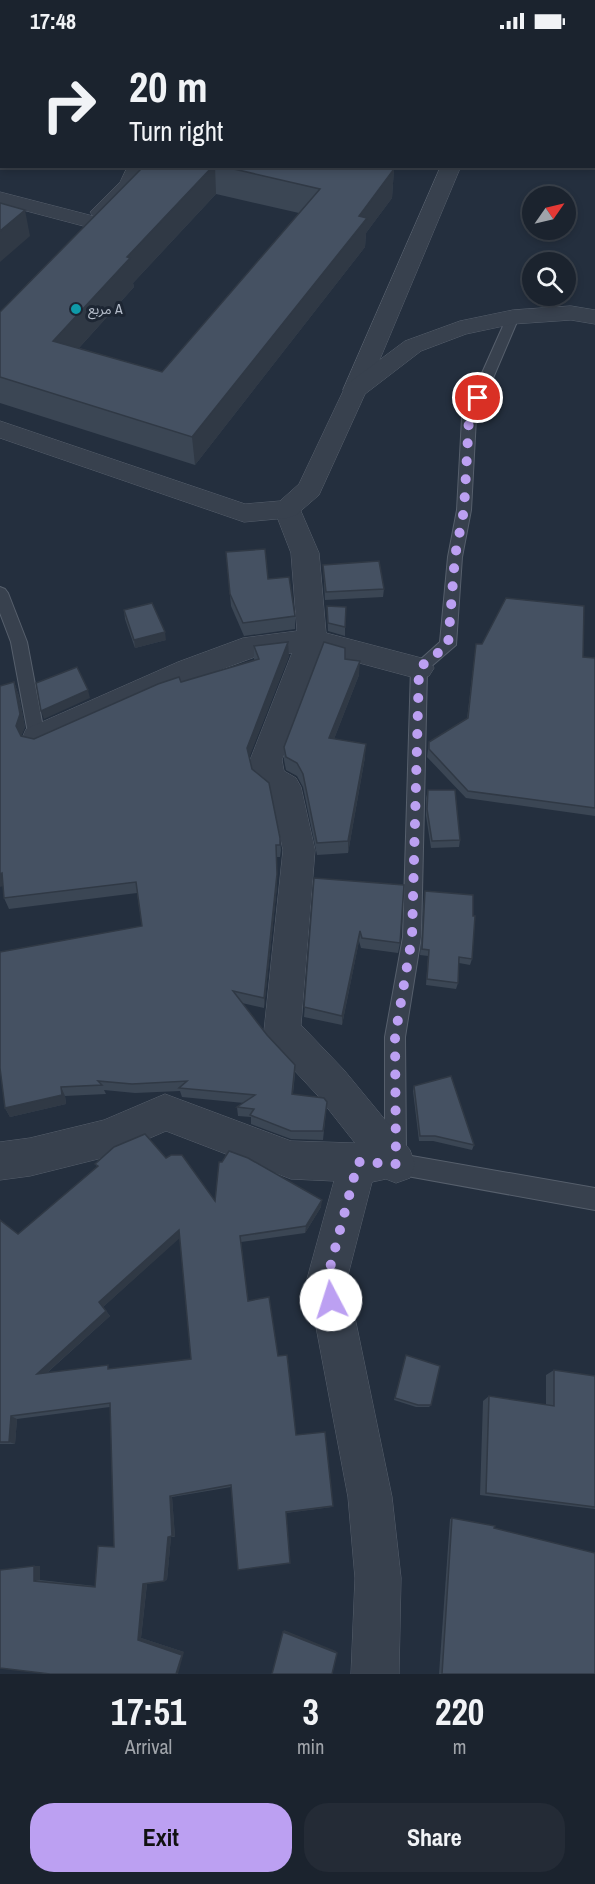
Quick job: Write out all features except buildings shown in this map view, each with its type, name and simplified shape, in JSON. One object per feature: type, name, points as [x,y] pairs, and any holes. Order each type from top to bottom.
[{"type":"street","points":[[74,239],[129,185],[137,168]]},
{"type":"street","points":[[0,429],[244,513],[287,509],[310,489],[355,390],[449,168]]},
{"type":"street","points":[[0,198],[90,222]]},
{"type":"street","points":[[355,390],[412,346],[460,327],[513,318],[571,313],[595,317]]},
{"type":"street","points":[[287,509],[305,553],[312,640],[266,760],[270,778],[285,787],[299,850],[282,1031],[331,1083],[377,1163]]},
{"type":"street","points":[[37,738],[188,670],[253,646],[312,640],[419,668]]},
{"type":"street","points":[[0,1161],[30,1157],[106,1138],[165,1112],[291,1160],[377,1163]]},
{"type":"street","points":[[375,1674],[378,1578],[370,1497],[327,1279],[377,1163]]},
{"type":"lane","points":[[513,318],[469,418],[464,510],[455,556],[448,645],[419,668],[412,937],[377,1163],[595,1199]]},
{"type":"lane","points":[[0,593],[19,642],[37,738]]},
{"type":"place","name":"مربع A","points":[[76,309]]},
{"type":"route","points":[[331,1300],[327,1279],[358,1162],[396,1164],[395,1037],[412,937],[419,668],[448,645],[455,556],[464,510],[469,418],[478,398]]}]
